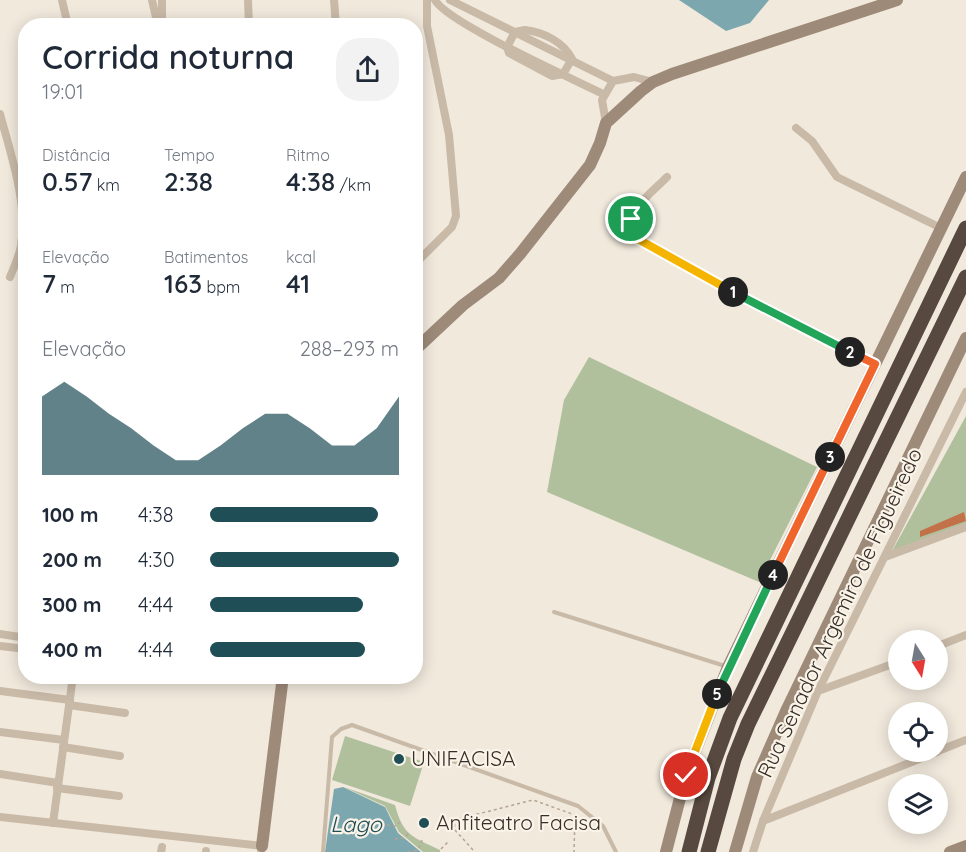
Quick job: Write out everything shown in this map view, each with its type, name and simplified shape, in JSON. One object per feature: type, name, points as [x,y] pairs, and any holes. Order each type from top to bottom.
[{"type":"highway","points":[[689,852],[708,778],[730,718],[966,228]]},
{"type":"highway","points":[[708,852],[734,759],[748,724],[966,277]]},
{"type":"street","points":[[62,0],[66,18]]},
{"type":"street","points":[[152,0],[158,18]]},
{"type":"street","points":[[161,18],[162,0]]},
{"type":"street","points":[[248,0],[249,18]]},
{"type":"street","points":[[334,0],[335,18]]},
{"type":"street","points":[[423,256],[452,227],[456,216],[449,135],[427,26],[427,0]]},
{"type":"street","points":[[435,0],[437,4],[455,16],[507,47],[513,57],[552,76],[563,74],[603,94]]},
{"type":"street","points":[[450,0],[613,81],[634,77],[653,82]]},
{"type":"street","points":[[606,123],[653,82],[897,0]]},
{"type":"street","points":[[507,47],[515,32]]},
{"type":"street","points":[[563,74],[572,59]]},
{"type":"street","points":[[423,342],[463,305],[500,278],[590,165],[606,123],[602,104],[603,94],[613,81]]},
{"type":"street","points":[[0,114],[18,195]]},
{"type":"street","points":[[796,128],[812,141],[837,177],[941,228]]},
{"type":"street","points":[[667,177],[632,216],[630,225],[636,238],[766,310],[875,364]]},
{"type":"street","points":[[666,852],[686,775],[728,667],[966,177]]},
{"type":"street","points":[[10,277],[18,264]]},
{"type":"street","points":[[735,852],[757,777],[787,709],[966,338]]},
{"type":"street","name":"Rua Senador Argemiro de Figueiredo","points":[[753,852],[763,821],[818,692],[966,392]]},
{"type":"street","points":[[885,557],[966,527]]},
{"type":"street","points":[[0,634],[18,637]]},
{"type":"street","points":[[948,642],[966,635]]},
{"type":"street","points":[[0,646],[18,648]]},
{"type":"street","points":[[818,692],[888,666]]},
{"type":"street","points":[[53,823],[72,684]]},
{"type":"street","points":[[0,817],[262,849],[281,684]]},
{"type":"street","points":[[0,691],[125,713]]},
{"type":"street","points":[[0,732],[120,756]]},
{"type":"street","points":[[948,747],[966,740]]},
{"type":"street","points":[[763,821],[910,762]]},
{"type":"street","points":[[0,774],[119,796]]},
{"type":"street","points":[[950,852],[966,846]]},
{"type":"lane","points":[[554,612],[728,667]]},
{"type":"lane","points":[[323,852],[332,737],[341,729],[352,725],[578,806],[603,826],[616,852]]},
{"type":"path","points":[[473,850],[455,830],[454,820],[533,800],[574,815],[574,852]]},
{"type":"path","points":[[387,825],[395,826],[400,822]]},
{"type":"path","points":[[395,838],[405,838],[409,833]]},
{"type":"path","points":[[408,852],[418,850],[422,840]]},
{"type":"path","points":[[441,849],[449,841]]},
{"type":"green space","points":[[589,357],[817,467],[759,582],[547,492],[564,400]]},
{"type":"green space","points":[[966,416],[966,524],[891,553]]},
{"type":"green space","points":[[345,736],[424,762],[410,806],[332,780]]},
{"type":"green space","points":[[344,787],[395,805],[402,823],[410,834],[440,852],[423,852],[399,832],[385,806]]},
{"type":"water","points":[[679,0],[769,0],[750,23],[726,31]]},
{"type":"water","name":"Lago","points":[[343,787],[385,807],[398,833],[421,852],[325,852],[334,789]]},
{"type":"building","points":[[964,512],[966,521],[920,537],[920,531]]},
{"type":"place","name":"UNIFACISA","points":[[399,759]]},
{"type":"place","name":"Anfiteatro Facisa","points":[[424,823]]},
{"type":"route","points":[[631,219],[630,225],[634,236],[639,240],[766,310],[875,364],[728,667],[686,775]]}]
